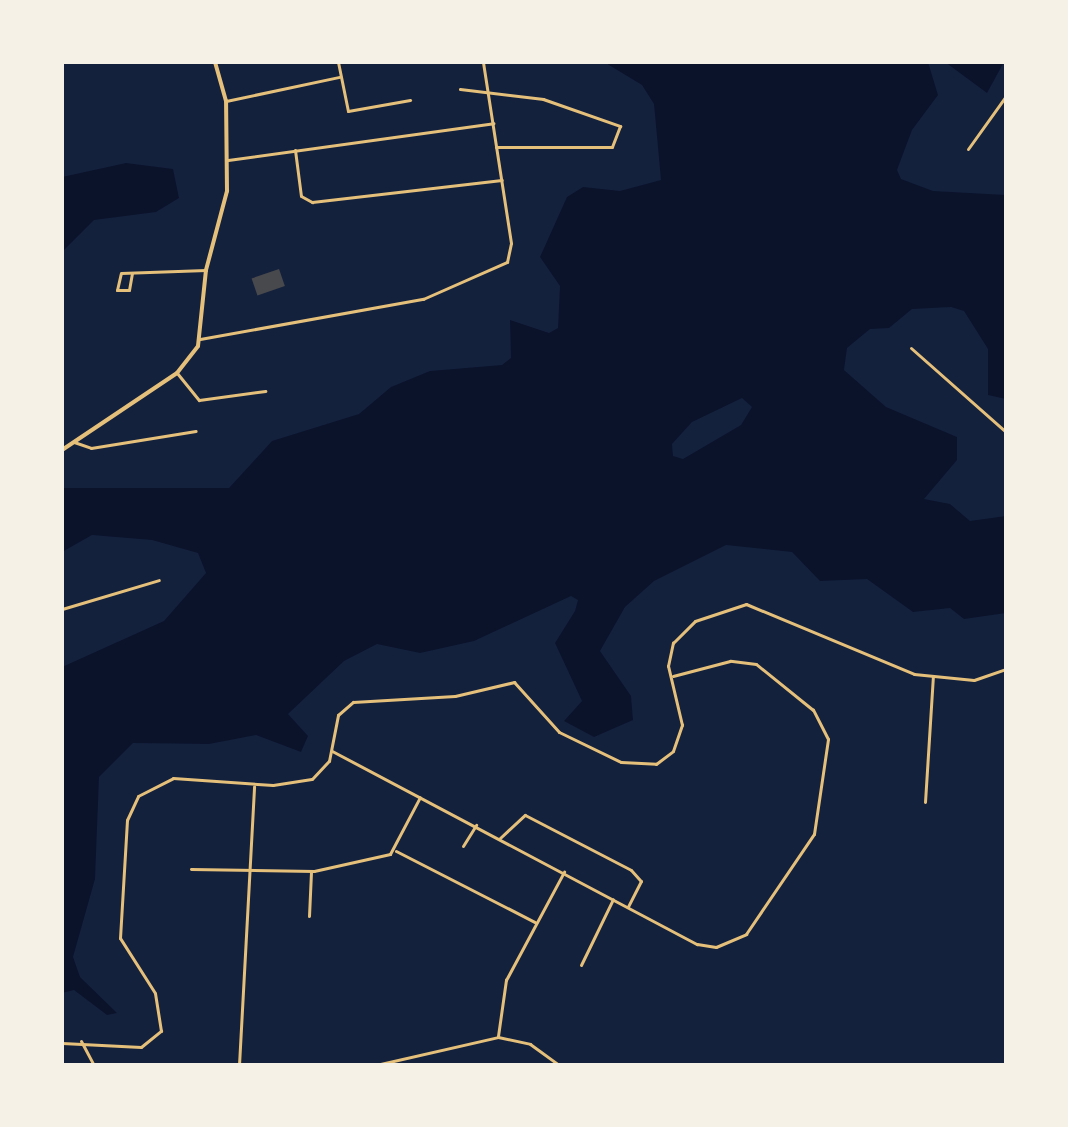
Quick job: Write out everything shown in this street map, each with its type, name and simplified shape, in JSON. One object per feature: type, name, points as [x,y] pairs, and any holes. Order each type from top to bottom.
[{"type":"street","points":[[62,450],[177,373],[200,339],[206,270],[224,211],[228,160],[226,101],[215,62]]},
{"type":"street","points":[[338,62],[348,111],[410,100]]},
{"type":"street","points":[[200,339],[432,297],[507,262],[502,180],[483,62]]},
{"type":"street","points":[[226,101],[339,77]]},
{"type":"street","points":[[460,89],[487,87],[620,126],[612,147],[496,147]]},
{"type":"street","points":[[970,147],[1006,96]]},
{"type":"street","points":[[228,160],[493,123]]},
{"type":"street","points":[[295,150],[299,190],[312,202],[502,180]]},
{"type":"street","points":[[132,273],[129,290],[117,290],[116,276],[132,273],[206,270]]},
{"type":"street","points":[[911,348],[1006,432]]},
{"type":"street","points":[[177,373],[199,400],[265,391]]},
{"type":"street","points":[[74,442],[91,448],[196,431]]},
{"type":"street","points":[[62,609],[159,580]]},
{"type":"street","points":[[62,1043],[81,1041],[141,1047],[161,1031],[155,993],[120,938],[127,820],[138,796],[173,778],[254,785],[312,779],[332,751],[338,715],[353,702],[455,696],[510,681],[559,732],[621,762],[656,764],[673,751],[682,725],[669,652],[682,631],[746,604],[872,659],[933,676],[974,680],[1006,669]]},
{"type":"street","points":[[332,751],[704,947],[735,941],[818,822],[828,739],[797,693],[743,660],[672,676]]},
{"type":"street","points":[[925,802],[933,676]]},
{"type":"street","points":[[239,1065],[253,871],[254,785]]},
{"type":"street","points":[[396,851],[420,797]]},
{"type":"street","points":[[500,838],[520,815],[637,873],[641,881],[628,907]]},
{"type":"street","points":[[463,846],[476,825]]},
{"type":"street","points":[[191,869],[311,871],[396,851],[536,922]]},
{"type":"street","points":[[309,916],[311,871]]},
{"type":"street","points":[[498,1037],[500,995],[564,872]]},
{"type":"street","points":[[581,965],[613,899]]},
{"type":"street","points":[[376,1065],[498,1037],[530,1044],[559,1065]]},
{"type":"street","points":[[81,1041],[94,1065]]},
{"type":"water","points":[[604,62],[928,62],[938,95],[912,130],[897,170],[901,179],[933,191],[1006,195],[1006,399],[988,395],[988,349],[964,311],[951,307],[912,309],[889,328],[870,329],[847,348],[844,370],[886,407],[957,437],[957,460],[924,499],[950,504],[970,521],[1006,516],[1006,613],[964,619],[950,608],[913,612],[867,579],[820,581],[792,552],[726,545],[654,581],[625,607],[600,651],[631,696],[633,720],[594,737],[564,721],[582,701],[555,643],[575,611],[578,600],[571,596],[474,641],[420,653],[377,644],[344,661],[288,714],[308,736],[301,752],[256,735],[209,744],[133,743],[99,777],[95,879],[73,957],[80,977],[117,1013],[107,1015],[74,990],[62,993],[62,667],[164,621],[206,573],[198,553],[152,540],[92,535],[62,552],[62,488],[229,488],[272,441],[359,414],[391,387],[430,371],[502,365],[511,358],[510,320],[549,333],[558,328],[560,286],[540,257],[567,197],[583,187],[620,191],[661,180],[654,104],[642,85]],"holes":[[[742,398],[752,407],[741,425],[683,459],[673,456],[672,444],[692,422]]]},
{"type":"water","points":[[945,62],[1004,62],[987,93]]},
{"type":"water","points":[[126,163],[173,169],[179,198],[156,212],[94,220],[62,252],[62,177]]},
{"type":"building","points":[[279,269],[285,286],[257,295],[252,278]]}]
